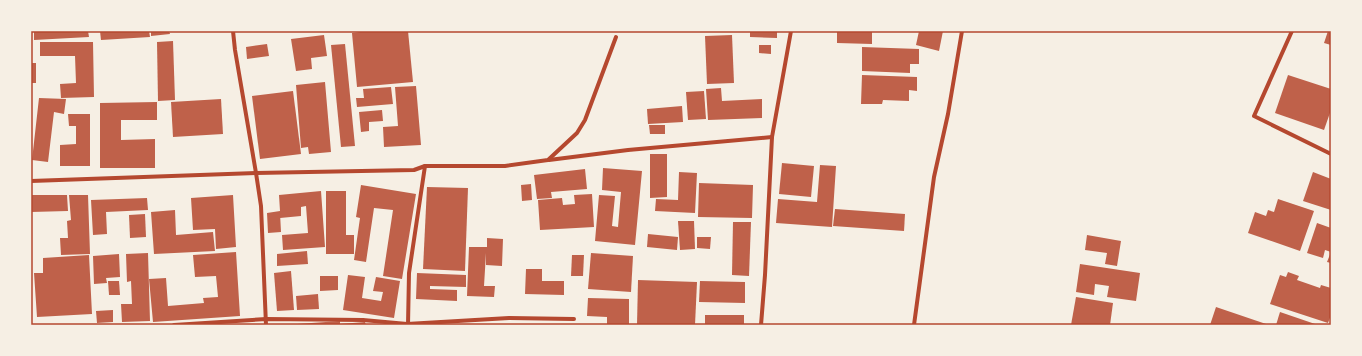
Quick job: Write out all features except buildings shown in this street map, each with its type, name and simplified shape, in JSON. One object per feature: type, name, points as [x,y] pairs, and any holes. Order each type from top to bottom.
[{"type":"street","points":[[233,31],[261,206],[266,325]]},
{"type":"street","points":[[761,325],[772,137],[791,31]]},
{"type":"street","points":[[914,325],[934,177],[948,114],[962,31]]},
{"type":"street","points":[[1292,31],[1254,116],[1331,154]]},
{"type":"street","points":[[548,160],[576,133],[585,120],[616,37]]},
{"type":"street","points":[[31,181],[256,173],[414,170],[425,166],[505,166],[628,150],[772,137]]},
{"type":"street","points":[[408,324],[409,273],[425,166]]},
{"type":"street","points":[[174,325],[266,320],[363,320],[408,324],[509,318],[574,319]]}]
